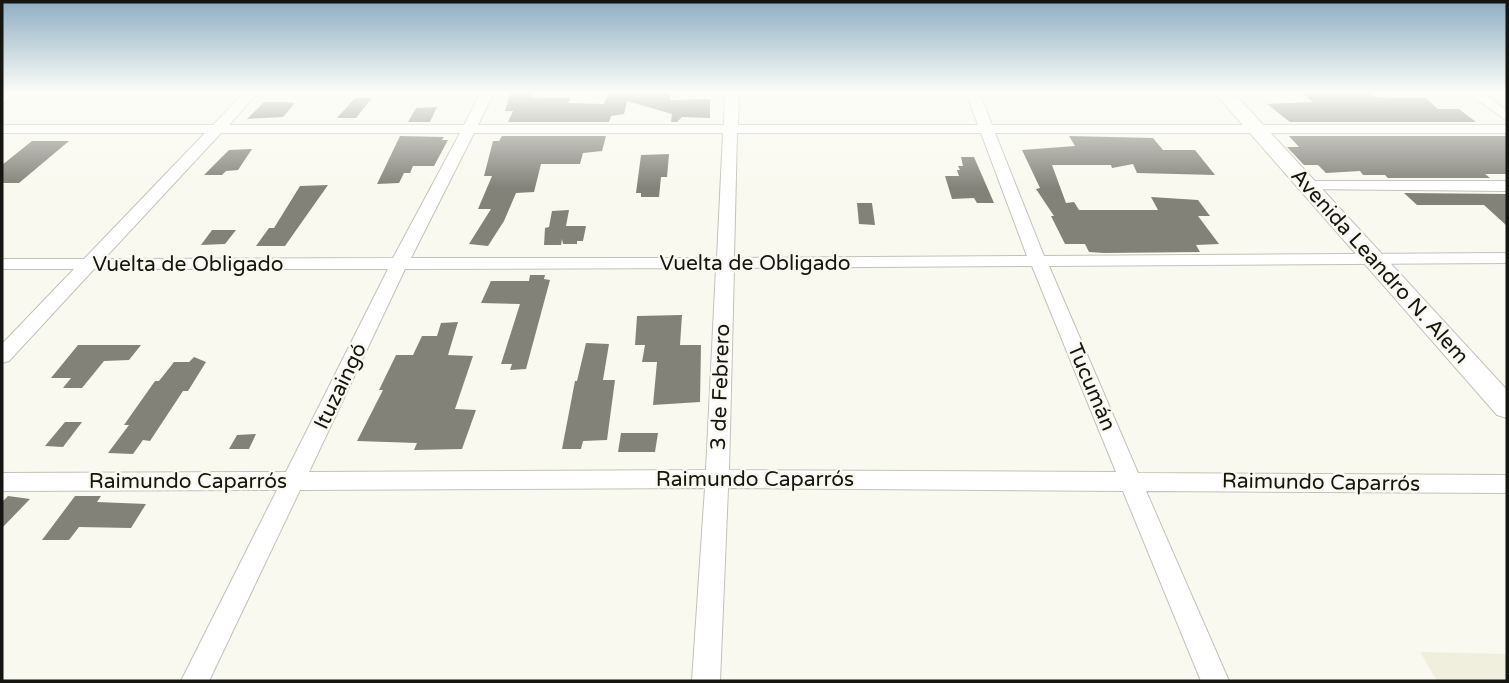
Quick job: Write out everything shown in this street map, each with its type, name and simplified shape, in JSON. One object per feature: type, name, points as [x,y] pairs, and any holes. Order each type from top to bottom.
[{"type":"main road","name":"Avenida Leandro N. Alem","points":[[1251,124],[1507,408]]},
{"type":"street","points":[[2,356],[223,124]]},
{"type":"street","name":"Ituzaingó","points":[[195,681],[399,264],[472,124]]},
{"type":"street","name":"3 de Febrero","points":[[706,681],[731,124]]},
{"type":"street","name":"Tucumán","points":[[985,124],[1038,261],[1215,681]]},
{"type":"street","points":[[2,129],[1507,129]]},
{"type":"street","points":[[1308,186],[1507,186]]},
{"type":"street","name":"Vuelta de Obligado","points":[[2,264],[1507,258]]},
{"type":"street","name":"Raimundo Caparrós","points":[[2,482],[717,479],[1507,484]]},
{"type":"shaded area","points":[[1420,652],[1507,654],[1507,681],[1437,681]]},
{"type":"building","points":[[400,136],[444,137],[442,140],[448,140],[434,166],[413,166],[410,173],[404,173],[399,183],[377,184]]},
{"type":"building","points":[[502,136],[606,136],[602,151],[583,153],[580,164],[541,164],[534,192],[516,193],[504,221],[488,246],[469,244],[491,209],[478,209],[492,176],[484,176],[493,141],[499,141]]},
{"type":"building","points":[[1069,136],[1153,138],[1163,150],[1195,150],[1215,175],[1137,173],[1133,164],[1112,168],[1111,165],[1052,165],[1066,203],[1074,202],[1079,210],[1158,210],[1151,197],[1198,200],[1210,216],[1198,216],[1219,244],[1196,245],[1200,252],[1104,253],[1089,252],[1085,244],[1065,244],[1051,216],[1054,216],[1036,189],[1040,188],[1022,150],[1075,146]]},
{"type":"building","points":[[1289,136],[1507,136],[1507,174],[1485,174],[1490,178],[1388,178],[1385,175],[1363,175],[1360,171],[1326,173],[1318,165],[1304,165],[1287,147],[1299,147]]},
{"type":"building","points":[[32,141],[69,141],[19,183],[2,183],[2,165]]},
{"type":"building","points":[[252,149],[238,170],[226,171],[222,175],[204,175],[229,150]]},
{"type":"building","points":[[669,154],[667,177],[661,177],[659,197],[641,197],[641,193],[636,193],[641,155]]},
{"type":"building","points":[[961,157],[974,157],[994,203],[977,203],[974,198],[952,199],[945,176],[959,176],[958,166],[963,166]]},
{"type":"building","points":[[328,185],[285,246],[256,246],[269,228],[274,228],[300,186]]},
{"type":"building","points":[[1404,193],[1507,194],[1507,226],[1484,205],[1417,205]]},
{"type":"building","points":[[857,203],[872,203],[875,225],[859,224]]},
{"type":"building","points":[[569,210],[566,226],[586,226],[583,241],[563,244],[562,239],[561,245],[544,245],[545,228],[549,227],[552,211]]},
{"type":"building","points":[[212,230],[236,230],[225,244],[201,245]]},
{"type":"building","points":[[530,275],[545,275],[544,279],[550,280],[526,369],[510,370],[512,364],[501,364],[520,304],[481,303],[491,281],[529,281]]},
{"type":"building","points":[[682,315],[680,345],[701,345],[700,402],[653,405],[657,362],[642,362],[645,345],[635,345],[637,316]]},
{"type":"building","points":[[458,322],[448,355],[473,356],[455,409],[476,410],[462,449],[414,450],[417,443],[357,441],[383,390],[379,390],[396,355],[413,355],[422,336],[437,336],[441,323]]},
{"type":"building","points":[[586,343],[609,344],[603,380],[615,380],[607,440],[583,441],[581,449],[562,449],[575,381]]},
{"type":"building","points":[[78,345],[141,345],[129,360],[104,361],[82,388],[63,388],[71,378],[51,378]]},
{"type":"building","points":[[194,357],[206,362],[150,441],[143,440],[133,454],[108,453],[129,425],[124,425],[155,381],[159,381],[174,362],[189,362]]},
{"type":"building","points":[[65,422],[82,422],[63,447],[45,446]]},
{"type":"building","points":[[621,433],[658,433],[655,452],[618,452]]},
{"type":"building","points":[[256,434],[249,449],[229,449],[237,435]]},
{"type":"building","points":[[8,496],[30,499],[2,528],[2,502]]},
{"type":"building","points":[[75,496],[101,496],[97,502],[146,504],[131,528],[79,527],[69,540],[42,540]]}]
